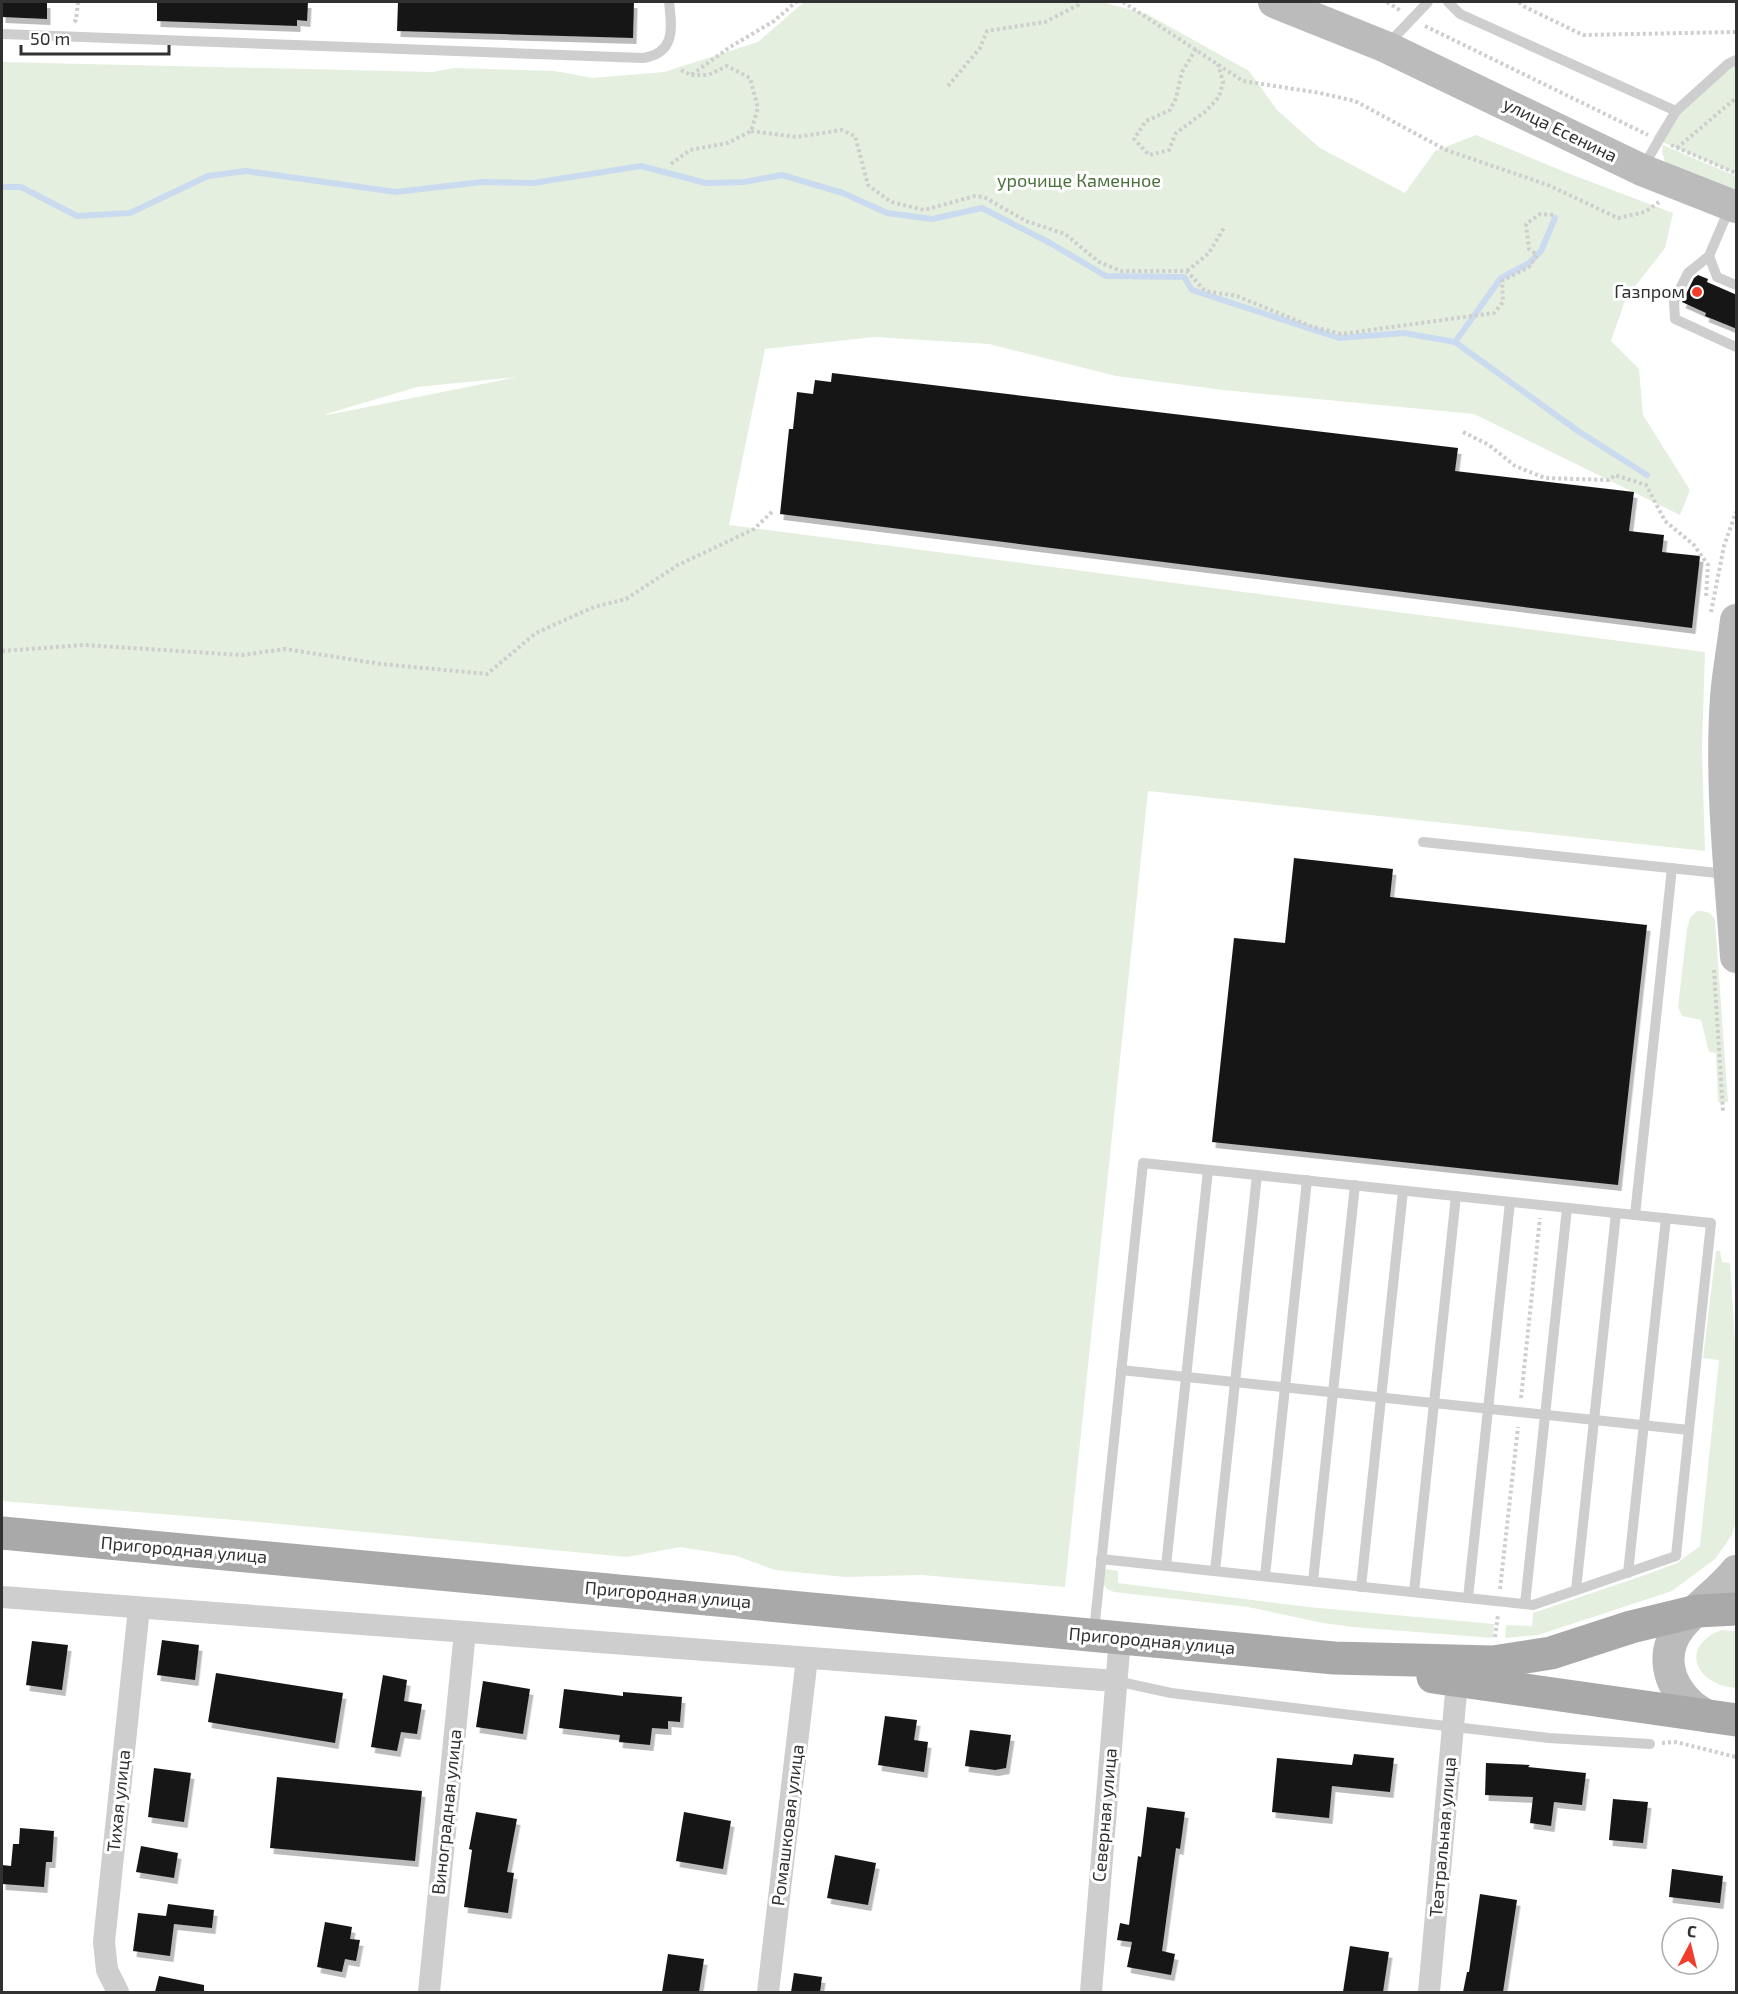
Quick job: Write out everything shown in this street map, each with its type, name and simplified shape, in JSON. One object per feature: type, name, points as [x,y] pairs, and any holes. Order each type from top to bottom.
[{"type":"main road","name":"Пригородная улица","points":[[2,1533],[1334,1658],[1493,1662],[1551,1653],[1631,1627],[1697,1611],[1737,1609]]},
{"type":"main road","name":"Пригородная улица","points":[[1334,1658],[1457,1682],[1723,1718]]},
{"type":"street","name":"улица Есенина","points":[[1274,2],[1386,47],[1642,170],[1734,206]]},
{"type":"street","name":"улица Есенина","points":[[1320,2],[1386,47]]},
{"type":"street","points":[[1725,961],[1730,874],[1731,745],[1726,696],[1737,621]]},
{"type":"street","points":[[1723,1718],[1690,1704],[1675,1684],[1667,1667],[1669,1647],[1680,1627],[1724,1587],[1737,1571]]},
{"type":"street","points":[[2,1597],[1116,1682]]},
{"type":"street","name":"Тихая улица","points":[[117,1992],[106,1970],[104,1942],[140,1608]]},
{"type":"street","name":"Виноградная улица","points":[[429,1992],[465,1632]]},
{"type":"street","name":"Северная улица","points":[[1091,1992],[1116,1682],[1106,1637]]},
{"type":"street","name":"Ромашковая улица","points":[[768,1992],[807,1658]]},
{"type":"street","name":"Театральная улица","points":[[1429,1992],[1457,1682]]},
{"type":"lane","points":[[2,34],[643,58],[656,55],[666,47],[672,27],[669,2]]},
{"type":"lane","points":[[1386,47],[1428,2]]},
{"type":"lane","points":[[1448,2],[1460,14],[1676,111]]},
{"type":"lane","points":[[1642,170],[1676,111],[1728,64],[1737,60]]},
{"type":"lane","points":[[1734,206],[1709,256],[1688,273],[1674,301],[1675,319],[1737,346]]},
{"type":"lane","points":[[1709,256],[1717,277],[1737,285]]},
{"type":"lane","points":[[1424,842],[1730,874]]},
{"type":"lane","points":[[1635,1215],[1672,868]]},
{"type":"lane","points":[[1101,1559],[1533,1605],[1676,1556],[1711,1223],[1143,1163],[1101,1559],[1106,1637]]},
{"type":"lane","points":[[1166,1566],[1208,1170]]},
{"type":"lane","points":[[1215,1571],[1257,1175]]},
{"type":"lane","points":[[1266,1576],[1307,1180]]},
{"type":"lane","points":[[1313,1581],[1355,1185]]},
{"type":"lane","points":[[1361,1587],[1403,1191]]},
{"type":"lane","points":[[1414,1592],[1456,1196]]},
{"type":"lane","points":[[1468,1598],[1510,1202]]},
{"type":"lane","points":[[1525,1604],[1567,1208]]},
{"type":"lane","points":[[1576,1590],[1616,1213]]},
{"type":"lane","points":[[1628,1573],[1666,1218]]},
{"type":"lane","points":[[1121,1370],[1689,1430]]},
{"type":"lane","points":[[1116,1682],[1182,1695],[1549,1738],[1650,1744]]},
{"type":"path","points":[[691,75],[730,47],[774,21],[796,2]]},
{"type":"path","points":[[948,86],[980,48],[987,31],[1045,22],[1078,5],[1079,2]]},
{"type":"path","points":[[1123,2],[1242,81],[1355,101],[1446,150],[1548,185],[1618,218],[1645,213],[1658,203],[1674,182]]},
{"type":"path","points":[[1387,2],[1412,19],[1659,140],[1737,173]]},
{"type":"path","points":[[1519,2],[1582,35],[1737,32]]},
{"type":"path","points":[[1196,49],[1182,72],[1176,98],[1170,110],[1146,121],[1134,138],[1149,155],[1169,150],[1176,133],[1206,111],[1219,97],[1223,82],[1218,64]]},
{"type":"path","points":[[681,70],[691,75],[708,75],[727,66],[750,78],[758,108],[751,131]]},
{"type":"path","points":[[1677,148],[1737,98]]},
{"type":"path","points":[[671,164],[690,150],[728,143],[751,131],[797,137],[842,130],[855,136],[868,185],[891,202],[924,210],[975,196],[984,197],[1026,221],[1065,234],[1099,262],[1121,271],[1187,271],[1209,253],[1225,226]]},
{"type":"path","points":[[1729,170],[1737,166]]},
{"type":"path","points":[[1187,271],[1205,291],[1237,296],[1310,326],[1341,334],[1436,322],[1494,313],[1503,302],[1502,281],[1530,267],[1537,255],[1529,249],[1526,224],[1540,214],[1555,215]]},
{"type":"path","points":[[1463,432],[1489,445],[1515,466],[1545,478],[1609,480],[1615,475],[1646,484],[1665,521],[1694,545],[1708,564],[1706,597]]},
{"type":"path","points":[[2,651],[84,645],[242,655],[285,649],[381,664],[487,674],[536,633],[594,607],[626,599],[678,565],[754,529],[774,510]]},
{"type":"path","points":[[1723,1111],[1725,961]]},
{"type":"path","points":[[1493,1662],[1541,1205]]},
{"type":"path","points":[[1650,1744],[1676,1742],[1737,1757]]},
{"type":"green space","name":"урочище Каменное","points":[[804,2],[1102,2],[1147,14],[1249,71],[1277,110],[1320,148],[1405,193],[1435,151],[1476,135],[1673,213],[1665,248],[1626,298],[1611,341],[1639,369],[1643,415],[1690,490],[1680,515],[1474,414],[1223,390],[1116,376],[989,344],[874,337],[765,349],[729,525],[1705,652],[1702,750],[1705,851],[1148,791],[1065,1587],[921,1575],[845,1577],[775,1570],[737,1556],[680,1547],[627,1557],[270,1523],[2,1501],[2,62],[433,72],[454,68],[555,71],[593,78],[664,72],[758,42]],"holes":[[[517,377],[327,415],[417,387]]]},
{"type":"green space","points":[[1736,63],[1736,174],[1653,138],[1670,112]]},
{"type":"green space","points":[[1663,145],[1736,176],[1736,198],[1666,165],[1662,152]]},
{"type":"green space","points":[[1697,911],[1708,912],[1715,920],[1728,1102],[1718,1102],[1716,1053],[1709,1052],[1701,1020],[1682,1016],[1678,1007],[1687,929],[1690,918]]},
{"type":"green space","points":[[1716,1251],[1720,1251],[1722,1262],[1730,1263],[1736,1358],[1736,1521],[1732,1535],[1715,1559],[1672,1591],[1538,1635],[1505,1638],[1506,1625],[1532,1626],[1533,1613],[1677,1563],[1700,1546],[1719,1360],[1703,1358]]},
{"type":"green space","points":[[1104,1569],[1118,1571],[1118,1583],[1308,1607],[1494,1624],[1493,1638],[1353,1627],[1248,1607],[1114,1592],[1107,1589],[1102,1582]]},
{"type":"green space","points":[[1722,1630],[1736,1631],[1736,1688],[1710,1680],[1697,1664],[1696,1654],[1700,1645]]},
{"type":"building","points":[[2,2],[47,2],[47,19],[2,17]]},
{"type":"building","points":[[157,2],[308,2],[307,21],[297,20],[297,26],[157,21]]},
{"type":"building","points":[[398,2],[634,2],[633,38],[397,31]]},
{"type":"building","points":[[1698,275],[1708,279],[1707,282],[1737,295],[1737,329],[1705,316],[1706,313],[1682,302],[1694,278]]},
{"type":"building","points":[[832,373],[1458,448],[1455,471],[1634,492],[1629,531],[1664,535],[1662,552],[1700,556],[1692,628],[780,514],[789,429],[793,429],[797,392],[813,394],[815,380],[831,382]]},
{"type":"building","points":[[1294,858],[1393,869],[1390,897],[1647,925],[1618,1185],[1212,1142],[1234,938],[1285,943]]},
{"type":"building","points":[[162,1640],[199,1645],[195,1680],[157,1675]]},
{"type":"building","points":[[32,1641],[68,1645],[62,1690],[26,1685]]},
{"type":"building","points":[[216,1673],[343,1693],[335,1743],[208,1722]]},
{"type":"building","points":[[383,1675],[407,1680],[404,1701],[422,1704],[417,1734],[401,1732],[397,1751],[371,1747]]},
{"type":"building","points":[[483,1681],[530,1689],[523,1734],[476,1727]]},
{"type":"building","points":[[564,1689],[623,1696],[623,1692],[682,1697],[680,1722],[668,1721],[668,1729],[652,1728],[650,1745],[619,1742],[620,1735],[559,1728]]},
{"type":"building","points":[[885,1716],[917,1720],[914,1740],[928,1742],[924,1772],[878,1765]]},
{"type":"building","points":[[970,1730],[1011,1735],[1006,1768],[995,1770],[965,1766]]},
{"type":"building","points":[[1354,1754],[1394,1758],[1390,1792],[1332,1786],[1329,1818],[1272,1812],[1277,1758],[1352,1765]]},
{"type":"building","points":[[1486,1763],[1530,1765],[1528,1767],[1586,1773],[1582,1805],[1554,1802],[1551,1826],[1530,1823],[1533,1797],[1485,1795]]},
{"type":"building","points":[[154,1768],[191,1773],[184,1822],[148,1817]]},
{"type":"building","points":[[277,1777],[422,1791],[415,1861],[270,1848]]},
{"type":"building","points":[[1613,1799],[1648,1802],[1643,1843],[1609,1840]]},
{"type":"building","points":[[1147,1807],[1185,1812],[1180,1849],[1176,1848],[1162,1951],[1175,1954],[1171,1975],[1127,1967],[1132,1942],[1117,1940],[1120,1923],[1129,1925]]},
{"type":"building","points":[[476,1812],[517,1819],[507,1872],[514,1873],[508,1913],[464,1907],[472,1850],[469,1849]]},
{"type":"building","points":[[684,1812],[731,1821],[723,1869],[676,1861]]},
{"type":"building","points":[[20,1828],[54,1831],[52,1862],[46,1862],[44,1887],[2,1884],[2,1865],[11,1866],[13,1844],[19,1844]]},
{"type":"building","points":[[141,1846],[178,1853],[174,1878],[136,1872]]},
{"type":"building","points":[[835,1855],[876,1863],[868,1905],[827,1898]]},
{"type":"building","points":[[1672,1869],[1723,1876],[1720,1903],[1669,1897]]},
{"type":"building","points":[[1480,1894],[1517,1900],[1503,1992],[1463,1992],[1467,1972],[1469,1972]]},
{"type":"building","points":[[168,1904],[214,1910],[212,1928],[174,1924],[170,1956],[133,1951],[138,1913],[166,1916]]},
{"type":"building","points":[[325,1922],[352,1927],[350,1939],[360,1940],[356,1961],[345,1959],[342,1972],[317,1967]]},
{"type":"building","points":[[1350,1946],[1389,1952],[1383,1992],[1343,1992]]},
{"type":"building","points":[[668,1954],[704,1959],[699,1992],[662,1992]]},
{"type":"building","points":[[794,1973],[822,1977],[820,1992],[791,1992]]},
{"type":"building","points":[[159,1976],[204,1985],[204,1992],[155,1992]]},
{"type":"waterway","points":[[2,187],[21,187],[77,216],[130,213],[208,176],[246,171],[396,192],[482,182],[533,183],[641,166],[706,183],[744,182],[782,175],[843,193],[887,213],[932,219],[982,208],[1050,243],[1106,276],[1184,277],[1192,290],[1339,338],[1404,333],[1455,342],[1578,431],[1647,475]]},
{"type":"waterway","points":[[1455,342],[1501,278],[1529,263],[1541,251],[1555,218]]},
{"type":"place","name":"Газпром","points":[[1697,292]]}]
